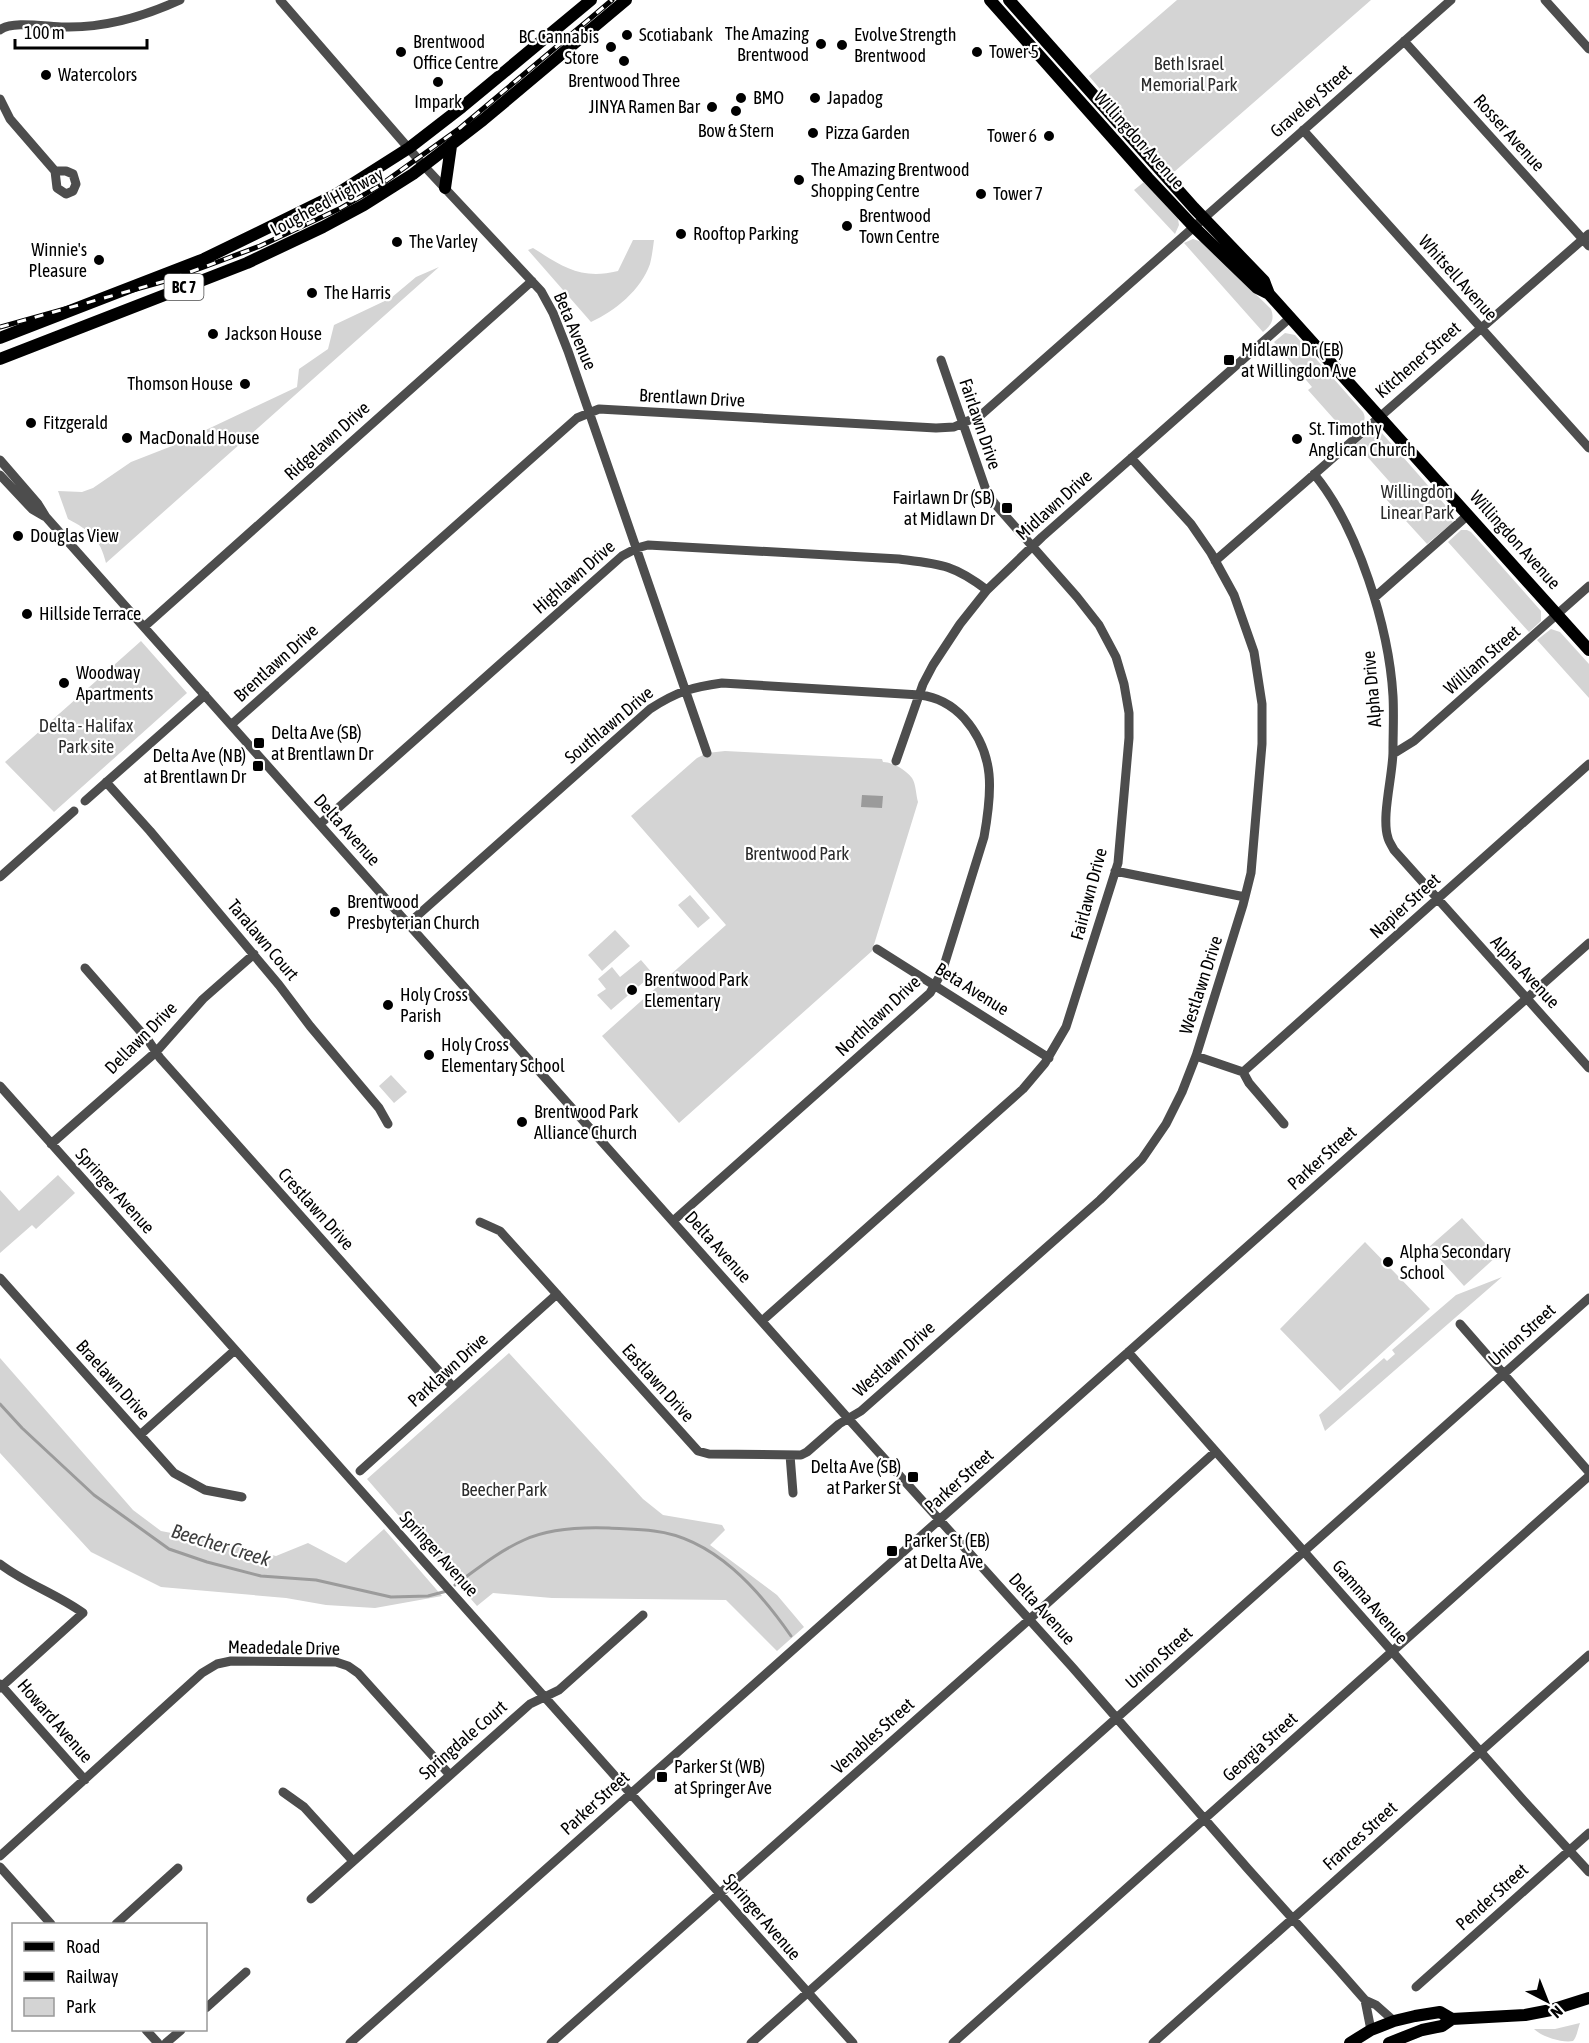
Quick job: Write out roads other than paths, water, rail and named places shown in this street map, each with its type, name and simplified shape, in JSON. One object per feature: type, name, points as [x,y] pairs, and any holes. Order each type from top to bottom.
[{"type":"main road","name":"Lougheed Highway","points":[[0,338],[204,259],[335,195],[409,148],[591,0]]},
{"type":"main road","name":"Lougheed Highway","points":[[0,359],[284,247],[372,200],[451,146],[626,0]]},
{"type":"main road","name":"Willingdon Avenue","points":[[990,0],[1148,178],[1198,222]]},
{"type":"main road","name":"Willingdon Avenue","points":[[1009,0],[1198,222],[1257,288],[1269,294],[1291,317],[1589,650]]},
{"type":"main road","points":[[445,188],[451,146]]},
{"type":"main road","points":[[1389,2043],[1422,2030],[1442,2026],[1452,2019],[1525,2015],[1551,2010],[1589,1998]]},
{"type":"main road","points":[[1350,2043],[1371,2030],[1394,2021],[1440,2012],[1452,2019]]},
{"type":"street","points":[[2,29],[13,25],[74,27],[112,24],[158,10],[180,0]]},
{"type":"street","name":"Beta Avenue","points":[[280,0],[424,166],[547,300],[559,327],[707,753]]},
{"type":"street","name":"Graveley Street","points":[[1198,222],[1451,0]]},
{"type":"street","points":[[1545,0],[1589,49]]},
{"type":"street","name":"Rosser Avenue","points":[[1404,41],[1587,240]]},
{"type":"street","points":[[0,99],[10,119],[56,171]]},
{"type":"street","name":"Whitsell Avenue","points":[[1303,130],[1589,448]]},
{"type":"street","name":"Brentlawn Drive","points":[[232,724],[577,418],[599,409],[936,428],[954,426],[981,415],[1198,222]]},
{"type":"street","name":"Kitchener Street","points":[[1215,561],[1480,328],[1587,240]]},
{"type":"street","name":"Ridgelawn Drive","points":[[144,627],[532,281]]},
{"type":"street","name":"Midlawn Drive","points":[[896,761],[933,665],[960,624],[987,591],[1032,547],[1291,317]]},
{"type":"street","name":"Fairlawn Drive","points":[[762,1321],[1023,1089],[1049,1058],[1069,1019],[1119,854],[1129,713],[1124,684],[1110,645],[1093,617],[987,493],[941,360]]},
{"type":"street","name":"Westlawn Drive","points":[[848,1418],[861,1411],[1142,1159],[1166,1124],[1182,1092],[1196,1056],[1245,897],[1251,873],[1262,744],[1261,692],[1254,652],[1230,587],[1215,561],[1191,524],[1131,458]]},
{"type":"street","name":"Delta Avenue","points":[[0,460],[38,504],[46,517],[1029,1619],[1365,2000],[1376,2005],[1394,2021]]},
{"type":"street","name":"Alpha Drive","points":[[1314,474],[1352,538],[1375,597],[1385,642],[1393,696],[1393,754],[1386,824],[1388,838],[1394,850],[1438,899]]},
{"type":"street","name":"Delta Avenue","points":[[0,475],[32,509],[46,517]]},
{"type":"street","points":[[1375,597],[1468,515]]},
{"type":"street","name":"Highlawn Drive","points":[[320,824],[622,556],[636,548],[648,545],[938,563],[957,570],[987,591]]},
{"type":"street","name":"William Street","points":[[1393,754],[1414,741],[1589,586]]},
{"type":"street","name":"Southlawn Drive","points":[[409,923],[650,709],[671,695],[723,683],[920,695]]},
{"type":"street","points":[[85,801],[205,695]]},
{"type":"street","name":"Northlawn Drive","points":[[673,1221],[936,986],[984,837],[990,784],[988,760],[983,744],[974,729],[946,704],[934,697],[920,695]]},
{"type":"street","name":"Napier Street","points":[[1243,1072],[1589,764]]},
{"type":"street","name":"Taralawn Court","points":[[106,782],[254,954],[310,1026],[379,1108],[388,1124]]},
{"type":"street","points":[[0,877],[74,811]]},
{"type":"street","points":[[1115,871],[1245,897]]},
{"type":"street","name":"Alpha Avenue","points":[[1438,899],[1589,1068]]},
{"type":"street","name":"Parker Street","points":[[350,2043],[1589,943]]},
{"type":"street","name":"Beta Avenue","points":[[877,949],[1049,1058]]},
{"type":"street","name":"Dellawn Drive","points":[[51,1144],[156,1052],[203,999],[254,954]]},
{"type":"street","name":"Crestlawn Drive","points":[[85,968],[156,1052],[453,1388]]},
{"type":"street","points":[[1196,1056],[1243,1072],[1248,1083],[1284,1124]]},
{"type":"street","name":"Springer Avenue","points":[[0,1086],[853,2043]]},
{"type":"street","name":"Eastlawn Drive","points":[[480,1222],[500,1231],[698,1451],[709,1454],[790,1455],[805,1453],[848,1418]]},
{"type":"street","name":"Braelawn Drive","points":[[0,1278],[140,1435],[235,1350]]},
{"type":"street","name":"Parklawn Drive","points":[[360,1471],[557,1294]]},
{"type":"street","name":"Union Street","points":[[751,2043],[1589,1298]]},
{"type":"street","points":[[1460,1324],[1589,1474]]},
{"type":"street","name":"Gamma Avenue","points":[[1128,1352],[1480,1752],[1589,1872]]},
{"type":"street","points":[[140,1435],[174,1473],[205,1491],[242,1497]]},
{"type":"street","name":"Venables Street","points":[[551,2043],[720,1895],[1215,1452]]},
{"type":"street","points":[[790,1455],[793,1493]]},
{"type":"street","name":"Georgia Street","points":[[954,2043],[1589,1474]]},
{"type":"street","points":[[0,1564],[20,1579],[66,1601],[83,1613],[1,1686]]},
{"type":"street","name":"Springdale Court","points":[[311,1899],[530,1704],[559,1690],[643,1615]]},
{"type":"street","name":"Frances Street","points":[[1153,2043],[1589,1655]]},
{"type":"street","name":"Meadedale Drive","points":[[0,1856],[202,1673],[217,1664],[231,1661],[336,1662],[348,1666],[358,1673],[449,1774]]},
{"type":"street","name":"Howard Avenue","points":[[1,1686],[85,1780]]},
{"type":"street","points":[[283,1792],[304,1807],[353,1861]]},
{"type":"street","name":"Pender Street","points":[[1416,1987],[1589,1833]]},
{"type":"street","points":[[0,1867],[50,1923]]},
{"type":"street","points":[[117,1923],[178,1868]]},
{"type":"street","points":[[207,2007],[246,1972]]},
{"type":"street","name":"Delta Avenue","points":[[1365,2000],[1371,2030]]},
{"type":"street","points":[[147,2031],[158,2043]]},
{"type":"street","points":[[166,2043],[180,2031]]},
{"type":"waterway","points":[[63,741],[74,752]]},
{"type":"waterway","name":"Beecher Creek","points":[[0,1404],[22,1428],[94,1495],[169,1549],[261,1576],[316,1580],[391,1597],[428,1596],[447,1591]]},
{"type":"waterway","name":"Beecher Creek","points":[[455,1585],[506,1549],[544,1533],[588,1528],[654,1531],[676,1536],[715,1555],[733,1569],[765,1601],[791,1636]]},
{"type":"railway","points":[[0,327],[165,281],[260,246],[341,208],[379,186],[460,128],[612,0]]},
{"type":"place","name":"Scotiabank","points":[[627,35]]},
{"type":"place","name":"The Amazing Brentwood","points":[[821,44]]},
{"type":"place","name":"Evolve Strength Brentwood","points":[[842,45]]},
{"type":"place","name":"BC Cannabis Store","points":[[611,47]]},
{"type":"place","name":"Brentwood Office Centre","points":[[401,52]]},
{"type":"place","name":"Tower 5","points":[[977,52]]},
{"type":"place","name":"Brentwood Three","points":[[624,61]]},
{"type":"place","name":"Watercolors","points":[[46,75]]},
{"type":"place","name":"Impark","points":[[438,82]]},
{"type":"place","name":"BMO","points":[[741,98]]},
{"type":"place","name":"Japadog","points":[[815,98]]},
{"type":"place","name":"JINYA Ramen Bar","points":[[712,107]]},
{"type":"place","name":"Bow & Stern","points":[[736,111]]},
{"type":"place","name":"Pizza Garden","points":[[813,133]]},
{"type":"place","name":"Tower 6","points":[[1049,136]]},
{"type":"place","name":"The Amazing Brentwood Shopping Centre","points":[[799,180]]},
{"type":"place","name":"Tower 7","points":[[981,194]]},
{"type":"place","name":"Brentwood Town Centre","points":[[847,226]]},
{"type":"place","name":"Rooftop Parking","points":[[681,234]]},
{"type":"place","name":"The Varley","points":[[397,242]]},
{"type":"place","name":"Winnie's Pleasure","points":[[99,260]]},
{"type":"place","name":"The Harris","points":[[312,293]]},
{"type":"place","name":"Jackson House","points":[[213,334]]},
{"type":"place","name":"Midlawn Dr (EB) at Willingdon Ave","points":[[1229,360]]},
{"type":"place","name":"Thomson House","points":[[245,384]]},
{"type":"place","name":"Fitzgerald","points":[[31,423]]},
{"type":"place","name":"MacDonald House","points":[[127,438]]},
{"type":"place","name":"St. Timothy Anglican Church","points":[[1297,439]]},
{"type":"place","name":"Fairlawn Dr (SB) at Midlawn Dr","points":[[1007,508]]},
{"type":"place","name":"Douglas View","points":[[18,536]]},
{"type":"place","name":"Hillside Terrace","points":[[27,614]]},
{"type":"place","name":"Woodway Apartments","points":[[64,683]]},
{"type":"place","name":"Delta Ave (SB) at Brentlawn Dr","points":[[259,743]]},
{"type":"place","name":"Delta Ave (NB) at Brentlawn Dr","points":[[258,766]]},
{"type":"place","name":"Brentwood Presbyterian Church","points":[[335,912]]},
{"type":"place","name":"Brentwood Park Elementary","points":[[632,990]]},
{"type":"place","name":"Holy Cross Parish","points":[[388,1005]]},
{"type":"place","name":"Holy Cross Elementary School","points":[[429,1055]]},
{"type":"place","name":"Brentwood Park Alliance Church","points":[[522,1122]]},
{"type":"place","name":"Alpha Secondary School","points":[[1388,1262]]},
{"type":"place","name":"Delta Ave (SB) at Parker St","points":[[913,1477]]},
{"type":"place","name":"Parker St (EB) at Delta Ave","points":[[892,1551]]},
{"type":"place","name":"Parker St (WB) at Springer Ave","points":[[662,1777]]},
{"type":"park label","name":"Beth Israel Memorial Park","points":[[1189,74]]},
{"type":"park label","name":"Willingdon Linear Park","points":[[1417,502]]},
{"type":"park label","name":"Delta - Halifax Park site","points":[[86,736]]},
{"type":"park label","name":"Brentwood Park","points":[[797,854]]},
{"type":"park label","name":"Beecher Park","points":[[504,1490]]}]
